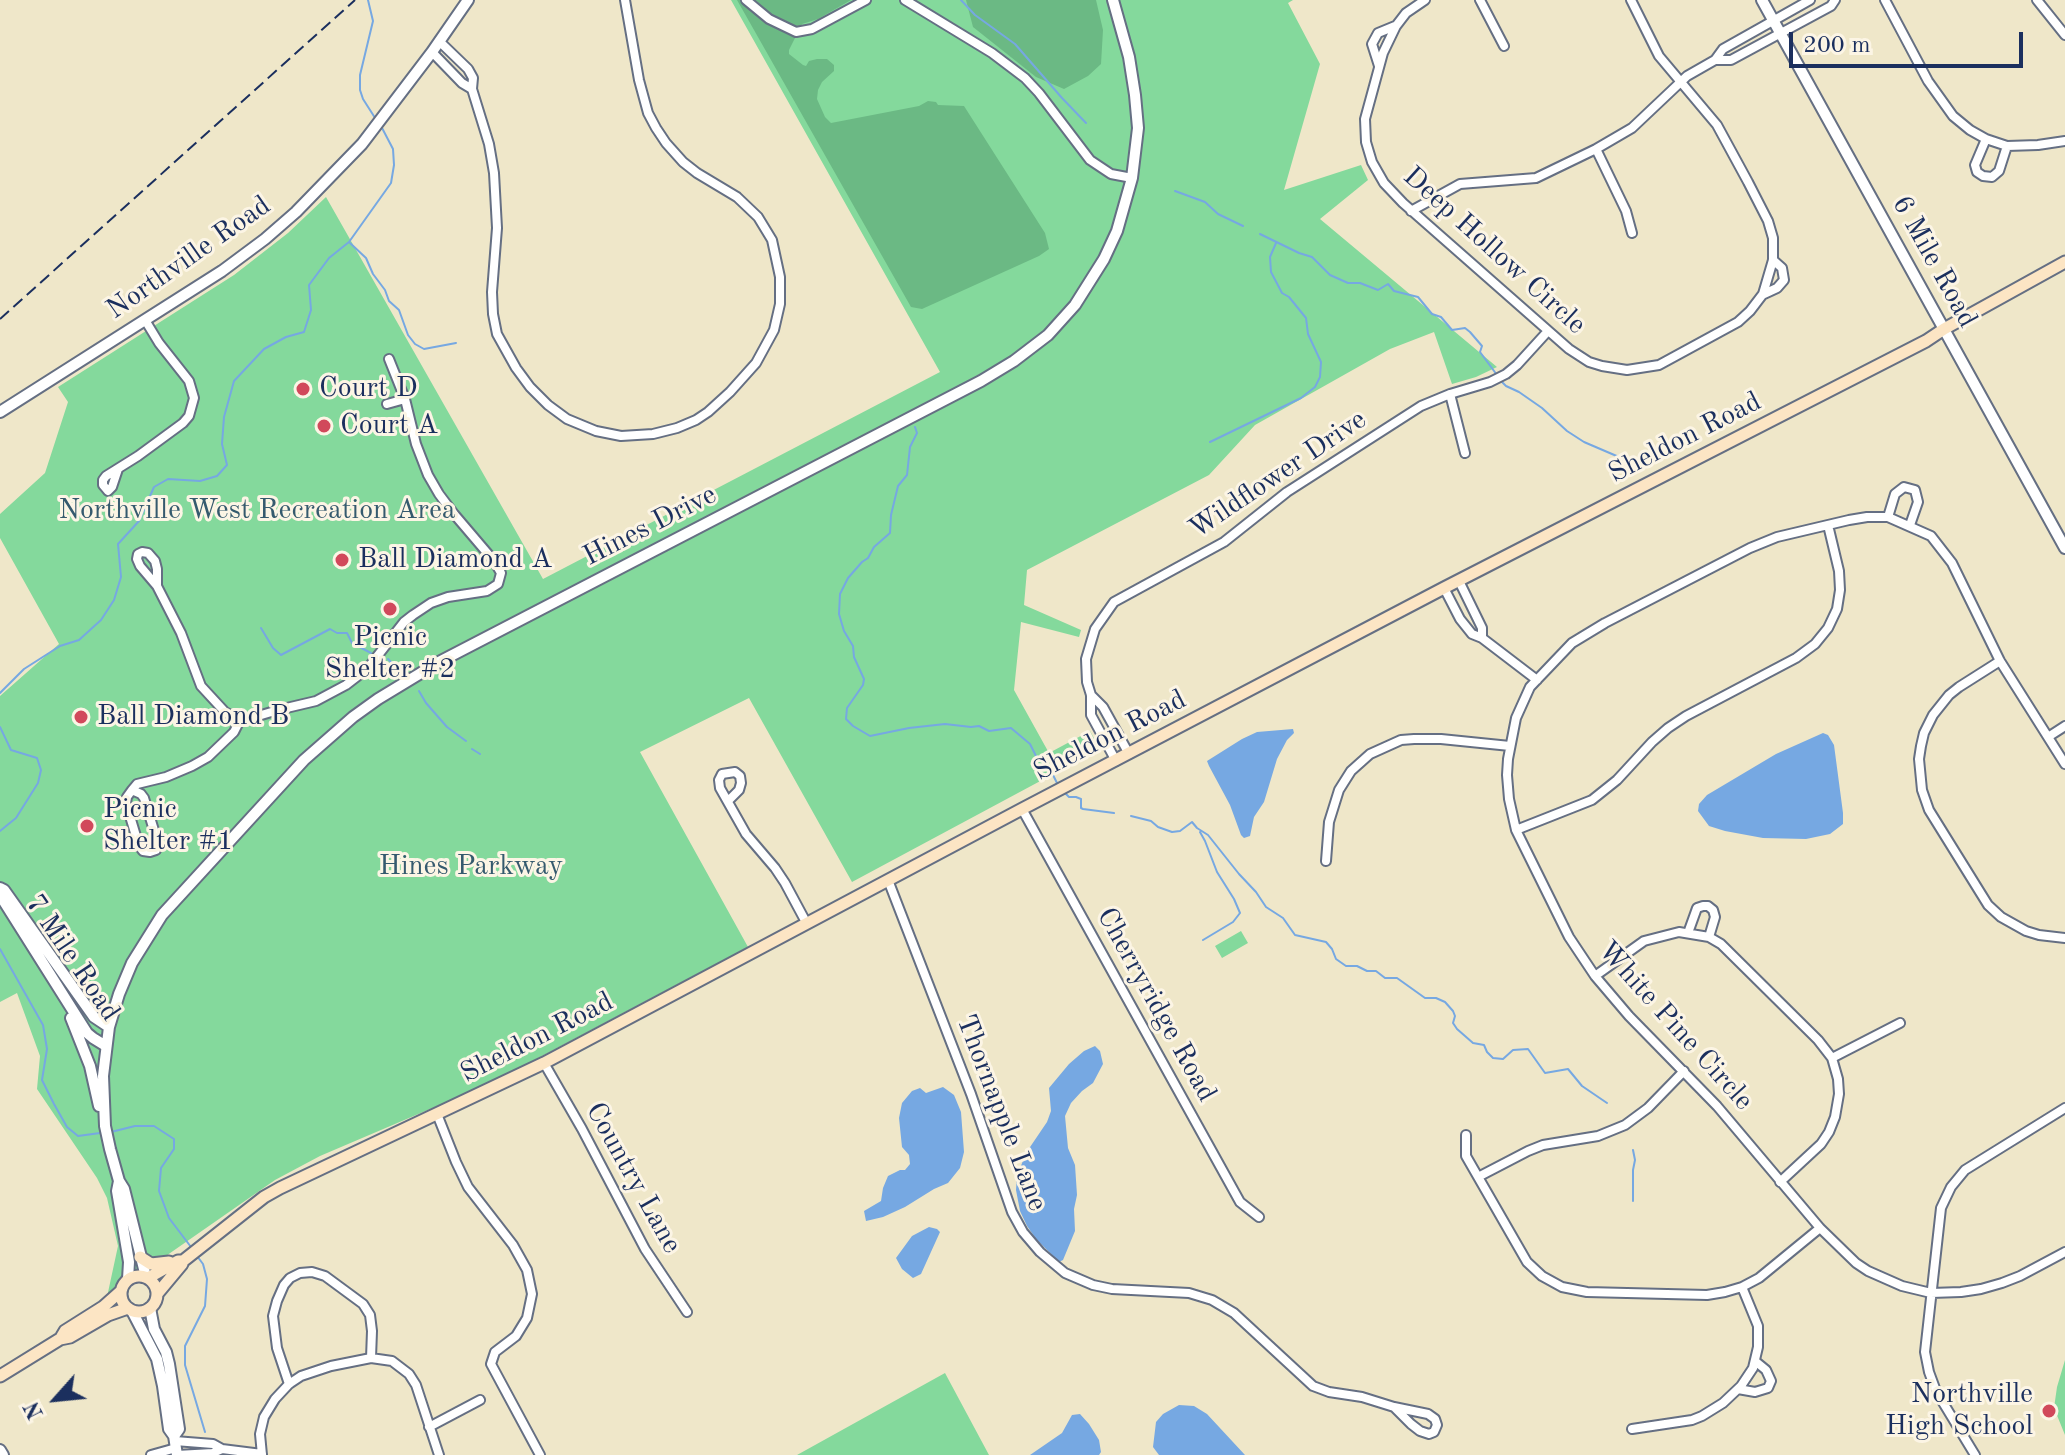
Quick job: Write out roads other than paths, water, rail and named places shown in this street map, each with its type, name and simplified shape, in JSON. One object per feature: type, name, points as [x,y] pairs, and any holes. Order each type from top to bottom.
[{"type":"main road","name":"Sheldon Road","points":[[147,1278],[186,1258],[280,1188],[544,1063],[1444,588],[1926,341],[2065,262]]},
{"type":"main road","points":[[140,1257],[151,1264],[186,1258]]},
{"type":"main road","name":"Sheldon Road","points":[[157,1294],[186,1258]]},
{"type":"main road","points":[[60,1339],[65,1331],[95,1313],[121,1291],[128,1279],[136,1276],[147,1278],[153,1283],[157,1294],[150,1308],[141,1312],[130,1309],[122,1301],[121,1291]]},
{"type":"main road","points":[[0,1376],[60,1339],[70,1337],[108,1315],[130,1309]]},
{"type":"street","name":"Northville Road","points":[[0,412],[222,271],[265,239],[327,181],[366,138],[468,0]]},
{"type":"street","points":[[439,41],[468,69],[473,78],[472,89],[489,144],[497,228],[492,292],[497,334],[530,387],[567,419],[596,431],[621,436],[653,434],[677,428],[708,412],[756,363],[775,326],[780,304],[778,267],[772,240],[758,217],[737,197],[683,162],[656,128],[648,113],[639,80],[625,0]]},
{"type":"street","points":[[746,0],[787,30],[802,32],[866,0]]},
{"type":"street","points":[[905,0],[992,53],[1014,70],[1039,93],[1090,160],[1111,174],[1132,178]]},
{"type":"street","name":"Hines Drive","points":[[105,1125],[103,1076],[109,1027],[132,963],[162,915],[296,768],[344,725],[378,699],[439,662],[981,381],[1036,345],[1058,324],[1091,282],[1117,231],[1132,178],[1138,128],[1137,106],[1129,57],[1113,0]]},
{"type":"street","name":"Deep Hollow Circle","points":[[1425,0],[1406,13],[1396,26],[1383,53],[1365,119],[1366,142],[1372,162],[1384,183],[1411,211],[1574,353],[1589,362],[1616,369],[1639,370],[1669,360],[1727,329],[1750,311],[1763,294],[1773,260],[1773,238],[1761,205],[1717,125],[1659,56],[1631,0]]},
{"type":"street","points":[[1480,0],[1504,46]]},
{"type":"street","name":"6 Mile Road","points":[[1762,0],[2065,548]]},
{"type":"street","points":[[1411,211],[1460,184],[1536,178],[1596,149],[1632,128],[1687,76],[1715,60],[1723,49],[1810,0]]},
{"type":"street","points":[[1715,60],[1731,60],[1831,6],[1835,0]]},
{"type":"street","points":[[1885,0],[1928,81],[1953,116],[1970,130],[2007,146],[2064,144]]},
{"type":"street","points":[[2037,0],[2065,35]]},
{"type":"street","name":"Deep Hollow Circle","points":[[1379,67],[1372,44],[1378,33],[1396,26]]},
{"type":"street","points":[[432,52],[472,89]]},
{"type":"street","points":[[1986,139],[1975,165],[1977,172],[1983,176],[1992,177],[1999,171],[2007,146]]},
{"type":"street","points":[[1596,149],[1626,211],[1632,233]]},
{"type":"street","name":"Deep Hollow Circle","points":[[1763,294],[1777,288],[1784,280],[1782,268],[1773,260]]},
{"type":"street","points":[[118,469],[183,423],[189,416],[194,398],[189,381],[145,320]]},
{"type":"street","name":"Wildflower Drive","points":[[1116,761],[1091,715],[1086,659],[1095,629],[1114,602],[1224,542],[1287,492],[1421,406],[1506,374],[1548,331]]},
{"type":"street","points":[[157,586],[181,633],[201,686],[225,712],[248,719],[316,701],[346,685],[368,668],[404,622],[431,603],[487,591],[498,584],[501,573],[494,561],[454,514],[428,475],[405,399],[389,359]]},
{"type":"street","points":[[1450,394],[1465,453]]},
{"type":"street","points":[[387,404],[405,399]]},
{"type":"street","points":[[1888,517],[1895,494],[1904,487],[1915,490],[1918,502],[1910,525]]},
{"type":"street","name":"White Pine Circle","points":[[2065,764],[2000,661],[1952,563],[1931,536],[1888,517],[1858,518],[1777,537],[1618,616],[1572,643],[1530,687],[1516,718],[1507,775],[1516,830],[1569,937],[1595,976],[1629,1016],[1717,1106],[1820,1228],[1856,1263],[1902,1286],[1931,1293],[1961,1292],[2002,1283],[2065,1252]]},
{"type":"street","points":[[1516,830],[1592,800],[1617,780],[1668,728],[1796,658],[1815,644],[1828,628],[1837,609],[1840,590],[1839,571],[1828,525]]},
{"type":"street","points":[[1459,581],[1482,628],[1482,638]]},
{"type":"street","points":[[1444,588],[1460,619],[1472,634],[1482,638],[1537,680]]},
{"type":"street","points":[[2000,661],[1949,695],[1933,715],[1921,746],[1922,790],[1935,821],[1993,910],[2026,931],[2065,938]]},
{"type":"street","name":"Wildflower Drive","points":[[1091,695],[1103,707],[1129,754]]},
{"type":"street","points":[[132,790],[144,798],[157,840],[156,850],[143,851],[139,846],[127,797],[132,790],[137,784],[166,777],[208,757],[234,732],[241,718]]},
{"type":"street","points":[[2048,737],[2065,726]]},
{"type":"street","points":[[1326,861],[1329,822],[1339,790],[1360,761],[1379,749],[1401,740],[1428,738],[1510,746]]},
{"type":"street","points":[[728,801],[746,834],[785,883],[807,924]]},
{"type":"street","name":"Cherryridge Road","points":[[1022,809],[1240,1202],[1259,1217]]},
{"type":"street","name":"Thornapple Lane","points":[[888,880],[971,1094],[1012,1212],[1023,1232],[1040,1252],[1065,1273],[1093,1285],[1112,1289],[1189,1293],[1212,1300],[1234,1313],[1313,1386],[1428,1414],[1435,1419],[1437,1425],[1434,1432],[1420,1431],[1394,1407]]},
{"type":"street","name":"7 Mile Road","points":[[0,888],[94,1017],[109,1027]]},
{"type":"street","name":"7 Mile Road","points":[[0,895],[87,1033],[106,1046]]},
{"type":"street","points":[[1688,933],[1697,908],[1708,906],[1715,917],[1709,937]]},
{"type":"street","points":[[1595,976],[1644,941],[1679,932],[1709,937],[1721,944],[1818,1040],[1832,1058],[1838,1079],[1835,1117],[1821,1144],[1780,1182]]},
{"type":"street","points":[[45,966],[84,1046],[147,1278]]},
{"type":"street","points":[[1832,1058],[1900,1023]]},
{"type":"street","name":"Country Lane","points":[[544,1063],[645,1249],[687,1312]]},
{"type":"street","points":[[1478,1177],[1543,1145],[1598,1136],[1625,1125],[1648,1108],[1684,1071]]},
{"type":"street","points":[[1962,1455],[1974,1452],[1936,1391],[1929,1372],[1925,1343],[1941,1208],[1951,1187],[1965,1170],[2065,1108]]},
{"type":"street","points":[[437,1114],[468,1187],[513,1245],[527,1270],[532,1294],[527,1318],[516,1336],[495,1352],[491,1364],[540,1455]]},
{"type":"street","points":[[1466,1135],[1466,1156],[1527,1262],[1552,1283],[1575,1291],[1707,1295],[1742,1287],[1772,1270],[1820,1228]]},
{"type":"street","points":[[119,1181],[117,1191],[129,1262],[128,1279]]},
{"type":"street","points":[[289,1384],[277,1348],[273,1316],[284,1285],[300,1273],[312,1272],[325,1276],[363,1304],[370,1315],[371,1358]]},
{"type":"street","points":[[1632,1429],[1692,1420],[1723,1403],[1738,1389],[1753,1368],[1758,1347],[1758,1326],[1742,1287]]},
{"type":"street","points":[[150,1308],[154,1329],[169,1364],[179,1429],[175,1445]]},
{"type":"street","points":[[130,1309],[157,1359],[169,1429],[175,1445]]},
{"type":"street","points":[[151,1455],[175,1445],[213,1444],[222,1449],[262,1454],[260,1434],[264,1417],[289,1384],[301,1376],[331,1366],[371,1358],[392,1361],[409,1374],[416,1385],[439,1455]]},
{"type":"street","points":[[1738,1389],[1755,1392],[1768,1388],[1771,1381],[1766,1370],[1755,1361]]},
{"type":"street","points":[[429,1427],[480,1400]]},
{"type":"street","points":[[175,1445],[213,1453],[222,1449]]},
{"type":"water","points":[[1293,729],[1294,733],[1277,759],[1264,802],[1254,817],[1250,836],[1244,838],[1207,761],[1257,732]]},
{"type":"water","points":[[1823,733],[1834,745],[1843,813],[1843,824],[1830,834],[1806,839],[1763,838],[1709,826],[1698,811],[1699,804],[1707,795],[1776,754]]},
{"type":"water","points":[[1095,1046],[1100,1051],[1103,1064],[1093,1083],[1071,1103],[1065,1116],[1068,1148],[1075,1165],[1077,1195],[1075,1231],[1063,1260],[1059,1262],[1027,1226],[1020,1211],[1017,1176],[1026,1153],[1051,1111],[1049,1088],[1069,1064]]},
{"type":"water","points":[[943,1087],[954,1095],[961,1112],[964,1152],[960,1168],[948,1183],[905,1207],[866,1221],[864,1211],[881,1201],[888,1176],[905,1170],[910,1164],[909,1155],[902,1147],[899,1118],[902,1103],[912,1091],[920,1088],[926,1093]]},
{"type":"water","points":[[929,1227],[940,1232],[921,1274],[913,1278],[902,1269],[896,1258],[912,1236]]},
{"type":"water","points":[[1179,1405],[1194,1406],[1207,1414],[1245,1455],[1159,1455],[1153,1447],[1156,1422]]},
{"type":"water","points":[[1080,1414],[1099,1440],[1099,1455],[1030,1455],[1062,1433],[1072,1415]]},
{"type":"waterway","points":[[368,0],[373,21],[360,75],[360,90],[377,121]]},
{"type":"waterway","points":[[961,0],[975,15],[1015,44],[1086,123]]},
{"type":"waterway","points":[[0,693],[24,669],[60,646],[79,640],[101,620],[114,600],[121,577],[118,544],[139,521],[154,487],[168,479],[200,481],[217,476],[227,465],[222,444],[224,417],[234,381],[264,349],[286,337],[304,332],[311,310],[309,285],[329,258],[349,242],[391,183],[393,149],[381,126]]},
{"type":"waterway","points":[[1175,191],[1205,202],[1218,214],[1243,226]]},
{"type":"waterway","points":[[1260,234],[1312,257],[1330,275],[1348,283],[1360,283],[1378,290],[1388,284],[1394,291],[1418,297],[1432,314],[1441,317],[1452,330],[1465,328],[1470,332],[1482,346],[1480,352],[1497,375]]},
{"type":"waterway","points":[[350,243],[366,258],[389,301],[399,310],[408,335],[415,344],[424,349],[456,343]]},
{"type":"waterway","points":[[1210,442],[1301,398],[1315,387],[1320,377],[1321,362],[1308,334],[1306,318],[1282,293],[1271,272],[1270,257],[1276,243]]},
{"type":"waterway","points":[[1500,380],[1542,408],[1567,431],[1619,457],[1631,467]]},
{"type":"waterway","points":[[915,427],[917,433],[910,447],[907,475],[898,486],[890,533],[848,578],[840,594],[839,614],[864,679],[847,708],[846,719],[870,736],[945,724],[979,726],[989,731],[1011,728],[1030,744],[1036,756],[1050,769],[1058,785]]},
{"type":"waterway","points":[[261,628],[281,655],[330,629],[347,633],[352,643],[371,653]]},
{"type":"waterway","points":[[388,659],[397,668]]},
{"type":"waterway","points":[[419,691],[447,727],[466,741]]},
{"type":"waterway","points":[[0,727],[11,750],[37,758],[41,770],[38,783],[16,818],[0,831]]},
{"type":"waterway","points":[[472,749],[480,754]]},
{"type":"waterway","points":[[1065,793],[1081,799],[1083,809],[1114,813]]},
{"type":"waterway","points":[[1131,816],[1151,821],[1172,832],[1180,831],[1192,822],[1208,835],[1266,907],[1283,918],[1295,935],[1326,942],[1336,959],[1346,966],[1376,971],[1385,978],[1397,978],[1425,998],[1445,1002],[1453,1011],[1453,1023],[1457,1029],[1473,1043],[1484,1045],[1493,1058],[1503,1059],[1513,1050],[1528,1049],[1545,1073],[1568,1069],[1582,1086],[1607,1103]]},
{"type":"waterway","points":[[1200,832],[1217,872],[1240,913],[1233,922],[1203,940]]},
{"type":"waterway","points":[[0,949],[43,1025],[47,1049],[42,1080],[54,1104],[67,1127],[78,1136],[100,1133]]},
{"type":"waterway","points":[[111,1132],[135,1126],[154,1126],[174,1139],[174,1149],[161,1168],[159,1191],[169,1218],[191,1247]]},
{"type":"waterway","points":[[1633,1150],[1633,1201]]},
{"type":"waterway","points":[[197,1256],[207,1279],[205,1306],[185,1346],[185,1365],[205,1432]]},
{"type":"railway","points":[[0,319],[355,0]]},
{"type":"place","name":"Court D","points":[[303,389]]},
{"type":"place","name":"Court A","points":[[324,426]]},
{"type":"place","name":"Ball Diamond A","points":[[342,560]]},
{"type":"place","name":"Picnic Shelter #2","points":[[390,609]]},
{"type":"place","name":"Ball Diamond B","points":[[81,717]]},
{"type":"place","name":"Picnic Shelter #1","points":[[87,826]]},
{"type":"place","name":"Northville High School","points":[[2049,1411]]},
{"type":"park label","name":"Northville West Recreation Area","points":[[257,511]]},
{"type":"park label","name":"Hines Parkway","points":[[471,867]]}]
